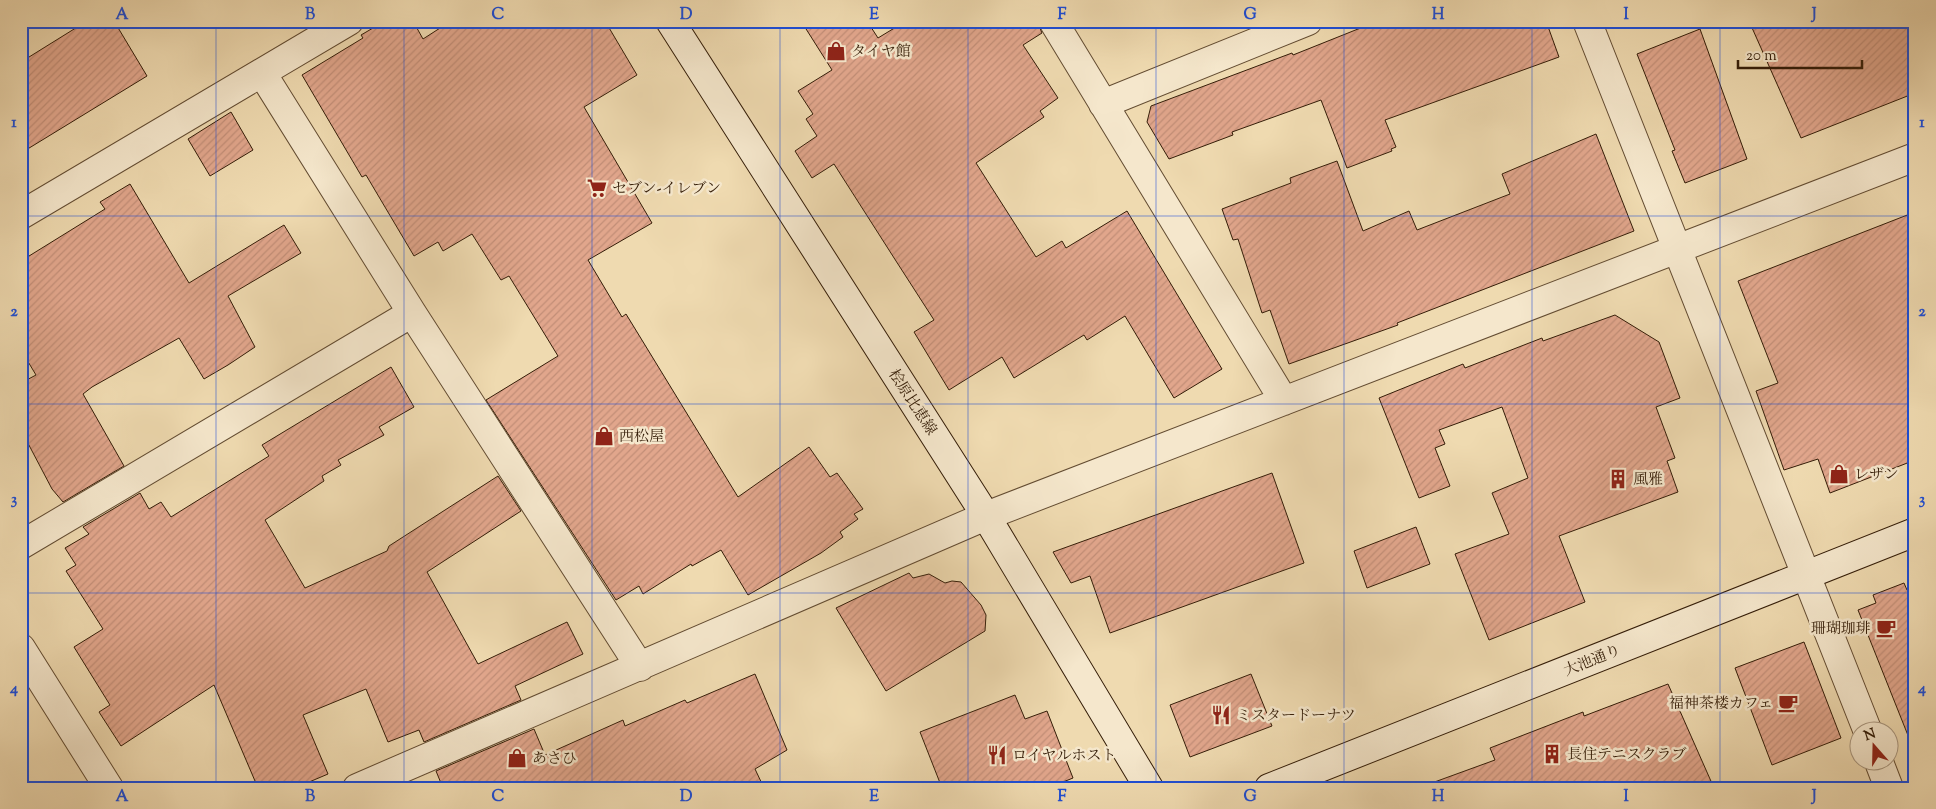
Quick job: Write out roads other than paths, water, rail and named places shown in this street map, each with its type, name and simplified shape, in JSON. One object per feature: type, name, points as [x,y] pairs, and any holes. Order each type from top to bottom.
[{"type":"street","points":[[21,215],[350,21]]},
{"type":"street","name":"桧原比恵線","points":[[670,21],[986,516],[1149,788]]},
{"type":"street","points":[[1053,21],[1284,401]]},
{"type":"street","points":[[1103,104],[1308,21]]},
{"type":"street","points":[[1587,21],[1864,722]]},
{"type":"street","points":[[262,73],[412,313],[640,667]]},
{"type":"street","points":[[357,788],[986,516],[1915,158]]},
{"type":"street","points":[[21,545],[412,313]]},
{"type":"street","name":"大池通り","points":[[1269,788],[1915,532]]},
{"type":"street","points":[[21,648],[109,788]]},
{"type":"street","points":[[1883,772],[1889,788]]},
{"type":"place","name":"タイヤ館","points":[[836,51]]},
{"type":"place","name":"セブン-イレブン","points":[[597,188]]},
{"type":"place","name":"西松屋","points":[[604,436]]},
{"type":"place","name":"レザン","points":[[1839,474]]},
{"type":"place","name":"風雅","points":[[1618,479]]},
{"type":"place","name":"珊瑚珈琲","points":[[1886,628]]},
{"type":"place","name":"福神茶楼カフェ","points":[[1788,703]]},
{"type":"place","name":"ミスタードーナツ","points":[[1221,715]]},
{"type":"place","name":"長住テニスクラブ","points":[[1552,754]]},
{"type":"place","name":"ロイヤルホスト","points":[[997,755]]},
{"type":"place","name":"あさひ","points":[[517,758]]}]
